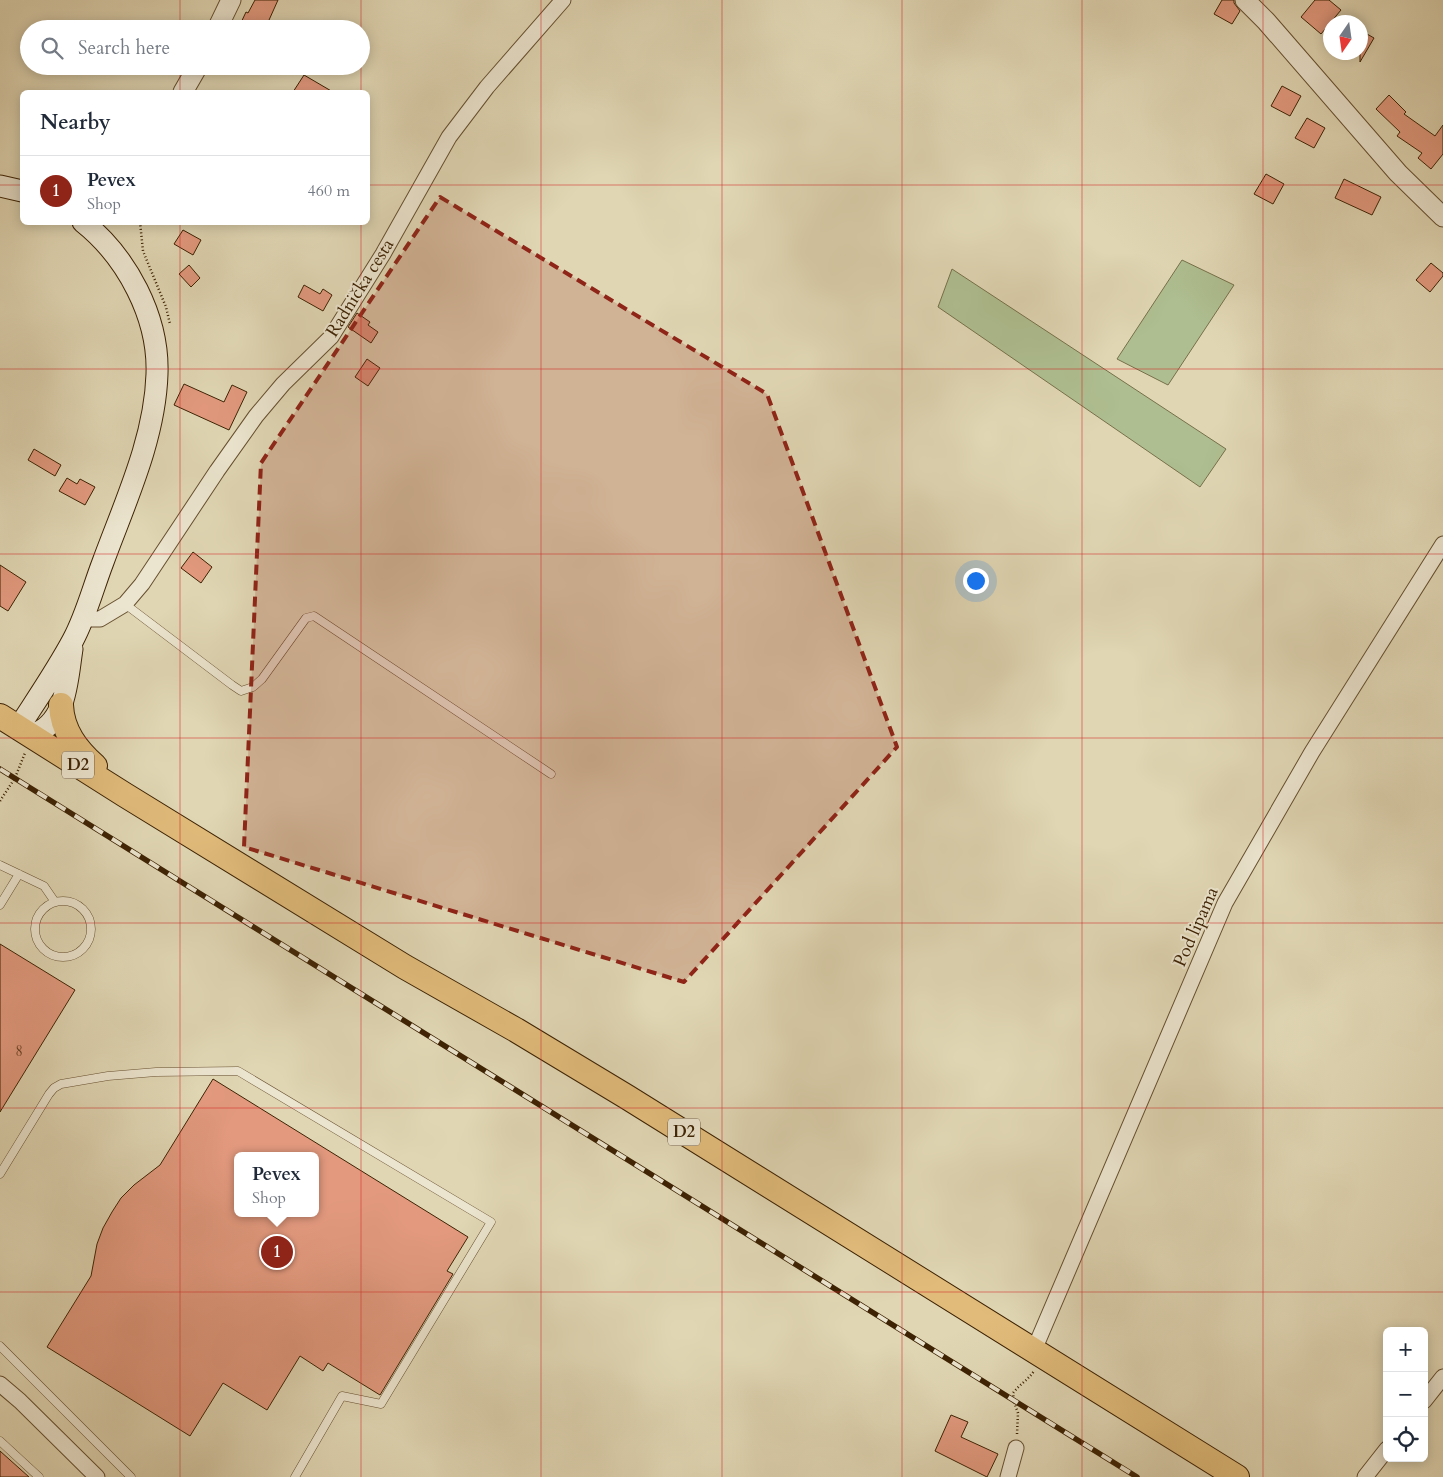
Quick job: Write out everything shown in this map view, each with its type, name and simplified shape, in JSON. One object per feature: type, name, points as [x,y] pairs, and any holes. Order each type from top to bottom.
[{"type":"main road","points":[[0,186],[20,191]]},
{"type":"main road","points":[[61,705],[51,724],[45,730],[16,726],[73,639],[81,619],[144,447],[153,406],[157,373],[154,340],[146,311],[134,280],[109,246],[89,225]]},
{"type":"main road","points":[[73,639],[61,705],[63,722],[72,740],[92,764],[125,795]]},
{"type":"main road","name":"D2","points":[[16,726],[405,967],[628,1097],[1237,1477]]},
{"type":"street","points":[[221,20],[231,0]]},
{"type":"street","name":"Radnička cesta","points":[[81,619],[100,619],[125,604],[142,584],[256,416],[283,384],[331,337],[383,254],[449,137],[487,87],[563,0]]},
{"type":"street","points":[[1245,0],[1266,21],[1398,173],[1443,217]]},
{"type":"street","points":[[185,90],[193,75]]},
{"type":"street","name":"Pod lipama","points":[[1037,1352],[1225,903],[1312,752],[1443,544]]},
{"type":"street","points":[[1428,1396],[1443,1377]]},
{"type":"street","points":[[0,1384],[20,1401],[96,1477]]},
{"type":"street","points":[[1008,1477],[1016,1448]]},
{"type":"street","points":[[1365,1477],[1383,1454]]},
{"type":"lane","points":[[125,604],[232,685],[242,690],[252,687],[262,679],[306,618],[314,616],[551,774]]},
{"type":"lane","points":[[0,865],[44,886],[55,902]]},
{"type":"lane","points":[[0,905],[19,874]]},
{"type":"lane","points":[[55,902],[72,902],[86,913],[90,921],[89,940],[84,948],[76,954],[57,956],[41,946],[37,938],[36,920],[47,906],[55,902]]},
{"type":"lane","points":[[0,1174],[48,1094],[61,1084],[108,1076],[156,1072],[238,1071],[491,1222],[381,1404],[342,1396],[294,1477]]},
{"type":"lane","points":[[0,1346],[131,1477]]},
{"type":"lane","points":[[0,1441],[39,1477]]},
{"type":"path","points":[[0,801],[15,778],[27,749],[16,726]]},
{"type":"path","points":[[1016,1448],[1018,1413],[1013,1392],[1030,1378],[1035,1370],[1037,1352]]},
{"type":"highlighted area","points":[[440,197],[767,394],[897,747],[684,982],[244,847],[261,463]]},
{"type":"green space","points":[[1182,260],[1234,285],[1168,385],[1117,359]]},
{"type":"green space","points":[[952,269],[1226,449],[1200,487],[938,307]]},
{"type":"building","points":[[255,0],[278,0],[269,20],[242,20],[246,12],[248,13]]},
{"type":"building","points":[[1222,0],[1234,0],[1240,11],[1232,24],[1214,14]]},
{"type":"building","points":[[1315,0],[1329,0],[1341,10],[1337,15],[1323,15],[1323,32],[1321,34],[1301,17]]},
{"type":"building","points":[[1368,35],[1374,38],[1368,48]]},
{"type":"building","points":[[304,75],[330,90],[294,90]]},
{"type":"building","points":[[1282,86],[1301,96],[1290,116],[1271,106]]},
{"type":"building","points":[[1389,95],[1406,112],[1404,114],[1435,136],[1443,125],[1443,154],[1431,169],[1418,158],[1422,153],[1397,136],[1400,132],[1376,109]]},
{"type":"building","points":[[1307,118],[1325,128],[1314,148],[1295,138]]},
{"type":"building","points":[[1266,174],[1284,184],[1273,204],[1254,194]]},
{"type":"building","points":[[1344,179],[1381,197],[1372,215],[1335,198]]},
{"type":"building","points":[[183,230],[201,240],[193,255],[174,244]]},
{"type":"building","points":[[1431,263],[1443,273],[1443,276],[1430,292],[1416,280]]},
{"type":"building","points":[[189,265],[200,278],[191,287],[179,274]]},
{"type":"building","points":[[304,285],[320,294],[323,289],[332,295],[323,311],[298,297]]},
{"type":"building","points":[[357,313],[370,322],[368,325],[378,332],[371,343],[348,327]]},
{"type":"building","points":[[367,359],[380,368],[368,386],[355,377]]},
{"type":"building","points":[[184,384],[224,402],[232,385],[247,392],[229,430],[174,405]]},
{"type":"building","points":[[34,449],[61,465],[55,476],[28,460]]},
{"type":"building","points":[[67,478],[77,484],[80,479],[95,487],[85,505],[59,491]]},
{"type":"building","points":[[193,552],[212,567],[201,583],[181,568]]},
{"type":"building","points":[[0,565],[26,582],[8,611],[0,606]]},
{"type":"building","points":[[0,944],[75,990],[0,1112]]},
{"type":"building","points":[[213,1079],[468,1237],[447,1271],[453,1274],[380,1395],[328,1363],[323,1371],[300,1356],[267,1410],[223,1383],[190,1436],[47,1347],[91,1276],[97,1244],[103,1228],[121,1198],[134,1185],[160,1165]]},
{"type":"building","points":[[951,1415],[968,1422],[961,1437],[998,1454],[987,1477],[935,1451]]},
{"type":"building","points":[[0,1451],[29,1477],[0,1477]]},
{"type":"railway","points":[[0,769],[1137,1477]]},
{"type":"place","name":"Pevex","points":[[277,1252]]}]
